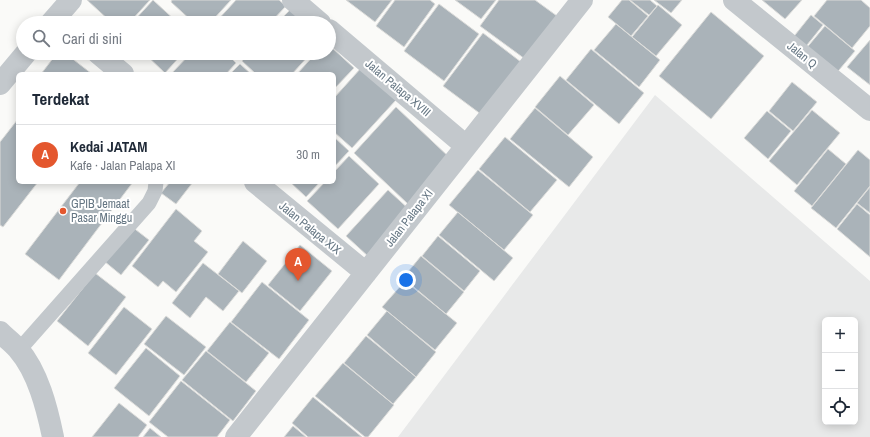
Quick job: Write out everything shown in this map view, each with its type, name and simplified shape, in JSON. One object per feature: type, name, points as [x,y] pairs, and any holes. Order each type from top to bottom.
[{"type":"street","points":[[60,16],[71,0]]},
{"type":"street","points":[[293,0],[312,16]]},
{"type":"street","name":"Jalan Q","points":[[734,0],[870,110]]},
{"type":"street","name":"Jalan Palapa XI","points":[[236,437],[466,146],[572,4]]},
{"type":"street","name":"Jalan Palapa XVIII","points":[[336,36],[466,146]]},
{"type":"street","points":[[0,84],[20,60]]},
{"type":"street","points":[[106,60],[121,72]]},
{"type":"street","name":"Jalan Palapa XIX","points":[[257,184],[366,273]]},
{"type":"street","points":[[0,332],[19,350],[29,366],[38,385],[48,414],[53,437]]},
{"type":"lane","points":[[19,350],[149,203],[156,191],[156,184]]},
{"type":"shaded area","points":[[655,95],[870,281],[870,437],[398,437]]},
{"type":"building","points":[[87,0],[150,0],[135,16],[104,16]]},
{"type":"building","points":[[153,0],[170,16],[138,16]]},
{"type":"building","points":[[172,0],[231,0],[216,16],[186,16],[171,2]]},
{"type":"building","points":[[236,0],[279,0],[286,6],[277,16],[221,16]]},
{"type":"building","points":[[346,0],[392,0],[375,22]]},
{"type":"building","points":[[395,0],[430,0],[435,4],[404,47],[376,26]]},
{"type":"building","points":[[455,0],[496,0],[481,19]]},
{"type":"building","points":[[499,0],[535,0],[557,16],[525,59],[480,26]]},
{"type":"building","points":[[622,0],[629,0],[648,16],[631,36],[608,17]]},
{"type":"building","points":[[630,0],[650,0],[657,6],[649,15]]},
{"type":"building","points":[[654,0],[682,0],[671,13]]},
{"type":"building","points":[[762,0],[802,0],[785,19]]},
{"type":"building","points":[[827,0],[861,0],[870,8],[870,26],[852,48],[814,16]]},
{"type":"building","points":[[439,4],[479,34],[444,81],[404,51]]},
{"type":"building","points":[[658,5],[682,25],[656,56],[632,37]]},
{"type":"building","points":[[292,8],[301,16],[284,16]]},
{"type":"building","points":[[711,12],[764,56],[711,119],[659,76]]},
{"type":"building","points":[[811,15],[823,25],[803,50],[791,40]]},
{"type":"building","points":[[616,24],[660,60],[639,87],[594,50]]},
{"type":"building","points":[[825,26],[855,51],[834,76],[804,51]]},
{"type":"building","points":[[483,33],[521,62],[482,115],[443,86]]},
{"type":"building","points":[[870,40],[870,85],[847,67]]},
{"type":"building","points":[[591,49],[644,93],[619,124],[566,80]]},
{"type":"building","points":[[336,51],[354,68],[336,87],[336,72],[299,72],[310,60],[336,60]]},
{"type":"building","points":[[52,60],[74,60],[89,72],[43,72]]},
{"type":"building","points":[[151,60],[177,60],[166,72],[164,72]]},
{"type":"building","points":[[184,60],[233,60],[236,63],[228,72],[173,72]]},
{"type":"building","points":[[305,60],[294,72],[254,72],[242,61]]},
{"type":"building","points":[[240,64],[249,72],[232,72]]},
{"type":"building","points":[[361,68],[396,100],[352,148],[336,134],[336,96]]},
{"type":"building","points":[[560,76],[594,105],[568,135],[535,107]]},
{"type":"building","points":[[792,82],[817,102],[793,131],[769,111]]},
{"type":"building","points":[[396,107],[450,158],[408,204],[354,153]]},
{"type":"building","points":[[535,108],[593,157],[569,187],[510,139]]},
{"type":"building","points":[[812,110],[840,133],[797,185],[769,161]]},
{"type":"building","points":[[767,111],[791,131],[768,159],[744,138]]},
{"type":"building","points":[[16,122],[16,184],[36,184],[3,227],[0,225],[0,142]]},
{"type":"building","points":[[505,137],[557,180],[530,212],[479,169]]},
{"type":"building","points":[[336,139],[349,151],[336,165]]},
{"type":"building","points":[[828,149],[846,164],[812,206],[794,191]]},
{"type":"building","points":[[858,150],[870,160],[870,186],[836,228],[811,208]]},
{"type":"building","points":[[349,156],[379,184],[338,229],[307,201],[323,184],[336,184],[336,170]]},
{"type":"building","points":[[478,170],[533,215],[504,250],[449,205]]},
{"type":"building","points":[[78,184],[131,184],[59,280],[25,254]]},
{"type":"building","points":[[168,184],[191,184],[176,204],[161,193]]},
{"type":"building","points":[[292,184],[318,184],[306,197]]},
{"type":"building","points":[[870,187],[870,213],[857,203]]},
{"type":"building","points":[[388,190],[412,212],[370,258],[346,236]]},
{"type":"building","points":[[857,204],[870,215],[870,257],[837,229]]},
{"type":"building","points":[[176,209],[202,231],[194,241],[208,252],[176,292],[163,281],[158,287],[132,266]]},
{"type":"building","points":[[458,212],[513,258],[494,281],[439,235]]},
{"type":"building","points":[[131,226],[149,240],[121,275],[104,261]]},
{"type":"building","points":[[438,236],[480,271],[464,291],[422,256]]},
{"type":"building","points":[[243,241],[267,261],[242,293],[218,274]]},
{"type":"building","points":[[300,245],[332,271],[300,311],[268,285]]},
{"type":"building","points":[[421,256],[464,292],[446,314],[403,278]]},
{"type":"building","points":[[203,263],[239,291],[223,311],[206,297],[190,318],[172,303]]},
{"type":"building","points":[[95,273],[126,297],[88,346],[57,321]]},
{"type":"building","points":[[405,281],[457,323],[435,350],[382,307]]},
{"type":"building","points":[[262,282],[309,320],[279,359],[231,322]]},
{"type":"building","points":[[124,307],[152,329],[116,375],[88,353]]},
{"type":"building","points":[[387,311],[436,352],[416,377],[367,335]]},
{"type":"building","points":[[166,316],[206,347],[184,375],[144,344]]},
{"type":"building","points":[[230,322],[269,353],[246,382],[207,351]]},
{"type":"building","points":[[366,336],[416,377],[393,404],[344,363]]},
{"type":"building","points":[[146,348],[180,376],[149,416],[114,388]]},
{"type":"building","points":[[206,351],[256,391],[233,421],[182,380]]},
{"type":"building","points":[[343,363],[394,405],[368,437],[365,437],[315,396]]},
{"type":"building","points":[[181,381],[230,420],[217,437],[168,437],[149,422]]},
{"type":"building","points":[[313,397],[362,437],[308,437],[292,423]]},
{"type":"building","points":[[119,403],[147,425],[138,437],[92,437]]},
{"type":"building","points":[[293,426],[306,437],[284,437]]},
{"type":"building","points":[[150,428],[161,437],[143,437]]},
{"type":"place","name":"GPIB Jemaat Pasar Minggu","points":[[63,211]]},
{"type":"place","name":"Kedai JATAM","points":[[298,281]]}]
